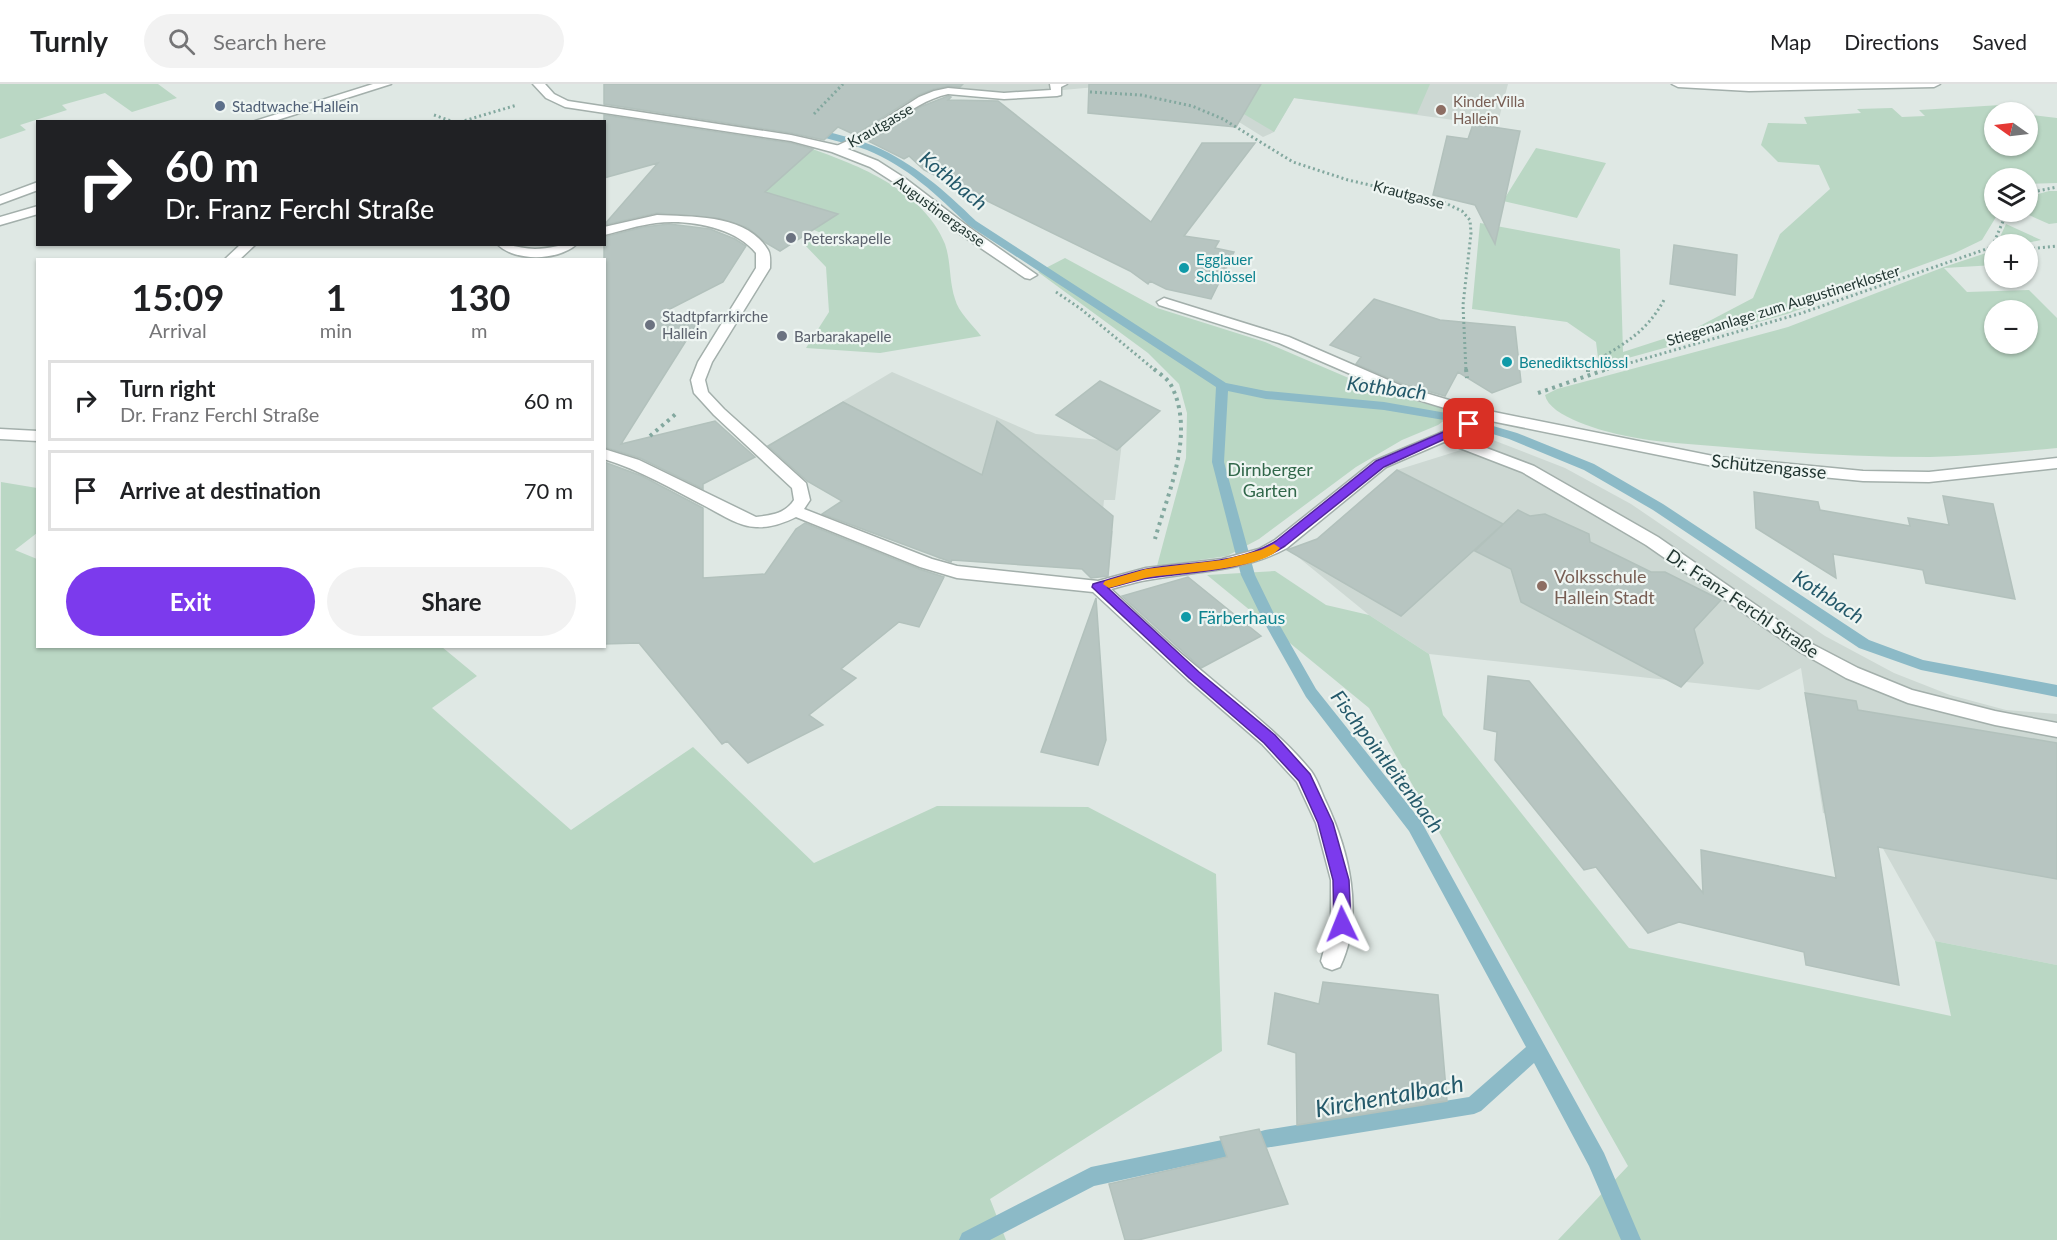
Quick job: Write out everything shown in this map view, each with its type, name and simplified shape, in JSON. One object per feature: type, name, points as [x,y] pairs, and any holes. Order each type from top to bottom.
[{"type":"street","points":[[265,120],[295,112],[345,89],[383,84]]},
{"type":"street","name":"Augustinergasse","points":[[539,84],[550,96],[566,104],[769,134],[839,148],[874,164],[902,182],[965,231],[1030,275]]},
{"type":"street","points":[[1678,84],[1749,88],[1934,84]]},
{"type":"street","name":"Krautgasse","points":[[839,148],[862,138],[923,99],[938,93],[948,91],[1004,96],[1059,88]]},
{"type":"street","points":[[295,112],[302,120]]},
{"type":"street","points":[[0,200],[36,187]]},
{"type":"street","points":[[0,221],[36,211]]},
{"type":"street","points":[[606,231],[657,219],[696,221],[728,226],[751,238],[763,252],[763,268],[705,362],[698,380],[701,393],[800,486],[802,500],[795,511],[779,519],[755,522],[732,513],[633,463],[606,455]]},
{"type":"street","points":[[232,258],[248,246]]},
{"type":"street","points":[[508,246],[520,253],[540,257],[566,246]]},
{"type":"street","points":[[1164,302],[1284,340],[1397,389],[1484,416]]},
{"type":"street","points":[[795,511],[926,563],[957,572],[1098,587],[1146,574],[1222,565],[1265,553],[1281,544],[1380,464],[1449,435],[1484,416]]},
{"type":"street","name":"Schützengasse","points":[[1484,416],[1718,462],[1863,476],[1929,477],[2057,463]]},
{"type":"street","points":[[0,434],[36,436]]},
{"type":"street","name":"Dr. Franz Ferchl Straße","points":[[1449,435],[1539,475],[1652,541],[1806,648],[1852,673],[1908,696],[1995,718],[2057,730]]},
{"type":"street","points":[[1098,587],[1194,675],[1269,739],[1305,778],[1326,823],[1341,880],[1342,924],[1332,961]]},
{"type":"path","points":[[813,114],[843,84]]},
{"type":"path","name":"Krautgasse","points":[[1059,88],[1107,92],[1186,104],[1223,119],[1292,161],[1325,173],[1443,202],[1459,210],[1469,219],[1471,231],[1465,280],[1463,349],[1469,392],[1484,416]]},
{"type":"path","points":[[467,120],[550,96]]},
{"type":"path","points":[[434,115],[448,120]]},
{"type":"path","points":[[2038,191],[2057,187]]},
{"type":"path","points":[[2038,248],[2057,246]]},
{"type":"path","name":"Stiegenanlage zum Augustinerkloster","points":[[1604,370],[1802,314],[1984,250]]},
{"type":"path","points":[[1030,275],[1081,309],[1171,384],[1181,418],[1180,448],[1159,521]]},
{"type":"path","points":[[1588,376],[1588,366],[1635,336],[1653,320],[1664,300]]},
{"type":"path","points":[[645,439],[682,409],[705,397]]},
{"type":"shaded area","name":"KinderVilla Hallein","points":[[872,84],[1508,84],[1497,126],[1294,98],[1274,132],[1263,137],[1231,117],[1096,87],[1030,93],[940,89],[930,92],[878,124],[841,117]]},
{"type":"shaded area","points":[[892,372],[1036,434],[1122,442],[1115,500],[1104,500],[1101,530],[1113,531],[1109,571],[939,559],[870,518],[861,524],[832,508],[842,501],[778,464],[831,430],[813,419]]},
{"type":"shaded area","points":[[1493,440],[1565,468],[1631,504],[1825,636],[1894,673],[1950,695],[2006,710],[2057,714],[2057,965],[1935,941],[1868,822],[1823,813],[1801,668],[1759,690],[1429,654],[1369,615],[1298,557],[1397,470]]},
{"type":"green space","points":[[0,84],[158,84],[177,98],[132,112],[105,93],[62,105],[67,110],[20,125],[26,130],[0,139]]},
{"type":"green space","points":[[1149,84],[1430,84],[1417,114],[1294,98],[1274,132],[1232,107]]},
{"type":"green space","points":[[1984,106],[1984,156],[2038,156],[2038,116],[2057,118],[2057,183],[2038,184],[2038,168],[1984,168],[1984,222],[1993,222],[1982,240],[1955,253],[1787,314],[1599,366],[1596,342],[1567,322],[1472,309],[1480,223],[1620,249],[1623,352],[1694,329],[1753,298],[1780,234],[1830,189],[1819,165],[1778,162],[1761,145],[1768,123],[1807,124],[1804,117],[1861,113],[1857,109],[1892,108],[1902,117],[1925,116],[1919,110]]},
{"type":"green space","points":[[809,148],[888,182],[922,209],[935,225],[945,244],[957,304],[962,314],[981,336],[880,353],[806,348],[829,312],[826,267],[803,243],[821,233],[814,230],[833,215],[819,208],[765,192]]},
{"type":"green space","points":[[1536,148],[1606,163],[1577,218],[1503,201]]},
{"type":"green space","points":[[2057,191],[2057,223],[2049,224],[2038,219],[2038,194]]},
{"type":"green space","points":[[2006,224],[2028,234],[2001,234]]},
{"type":"green space","points":[[1984,254],[1984,266],[1944,268],[1967,292],[2029,290],[2057,318],[2057,448],[1962,456],[1904,457],[1802,453],[1663,442],[1617,434],[1579,422],[1556,410],[1545,395],[1557,389],[1788,327],[1944,267]]},
{"type":"green space","name":"Dirnberger Garten","points":[[1065,258],[1157,308],[1265,342],[1379,391],[1456,412],[1438,425],[1402,440],[1356,467],[1259,539],[1227,556],[1157,566],[1186,458],[1187,413],[1179,384],[1148,353],[1038,272]]},
{"type":"green space","points":[[1,482],[36,488],[36,534],[15,550],[36,559],[36,648],[443,648],[477,676],[432,708],[571,830],[693,747],[814,863],[937,806],[1088,807],[1216,874],[1222,1051],[990,1199],[1006,1240],[0,1240]]},
{"type":"green space","points":[[1275,571],[1326,605],[1369,615],[1429,654],[1443,715],[1629,948],[1951,1016],[1935,941],[2057,965],[2057,1240],[1558,1240],[1628,1166],[1369,708],[1207,575]]},
{"type":"building","points":[[604,84],[963,84],[960,87],[948,86],[918,95],[855,135],[838,127],[824,140],[604,104]]},
{"type":"building","points":[[1089,84],[1261,84],[1236,127],[1088,113]]},
{"type":"building","points":[[948,96],[951,97],[948,100],[998,101],[1151,222],[1202,143],[1255,143],[1184,236],[1219,241],[1215,248],[1234,252],[1211,299],[1166,289],[1150,281],[1148,284],[1130,271],[924,170],[909,156],[904,159],[868,141],[920,107]]},
{"type":"building","points":[[604,115],[791,143],[813,149],[765,192],[838,214],[780,251],[748,228],[718,218],[657,213],[606,225],[658,163],[606,177],[606,120],[604,120]]},
{"type":"building","points":[[1473,124],[1520,131],[1495,244],[1475,205],[1433,195],[1447,136],[1468,139]]},
{"type":"building","name":"Stadtpfarrkirche Hallein","points":[[669,224],[710,229],[746,246],[723,282],[662,313],[701,317],[621,444],[715,421],[755,457],[703,484],[703,489],[640,458],[606,448],[606,258],[604,258],[604,246],[606,246],[606,236],[644,227]]},
{"type":"building","points":[[1674,245],[1737,255],[1735,295],[1670,284]]},
{"type":"building","points":[[1374,299],[1440,320],[1515,327],[1521,382],[1492,393],[1458,372],[1445,396],[1403,384],[1356,364],[1361,357],[1330,345]]},
{"type":"building","points":[[1100,381],[1160,411],[1117,450],[1056,415]]},
{"type":"building","points":[[843,402],[982,475],[997,421],[1113,516],[1108,576],[1091,578],[1082,569],[952,560],[951,562],[822,514],[842,501],[807,481],[768,446]]},
{"type":"building","points":[[606,463],[642,476],[703,508],[703,578],[765,574],[796,529],[805,523],[944,577],[919,627],[899,622],[841,669],[856,678],[809,715],[823,725],[748,763],[727,741],[722,744],[639,643],[606,644]]},
{"type":"building","points":[[1397,470],[1503,524],[1401,616],[1287,550],[1317,539]]},
{"type":"building","points":[[1754,492],[1818,502],[1820,510],[1910,526],[1908,518],[1949,525],[1943,496],[1993,504],[2015,599],[1926,583],[1923,570],[1833,554],[1836,578],[1756,528]]},
{"type":"building","points":[[1518,510],[1530,516],[1545,514],[1589,534],[1590,542],[1651,572],[1665,572],[1721,600],[1694,629],[1703,663],[1681,687],[1521,602],[1511,569],[1475,551]]},
{"type":"building","name":"Färberhaus","points":[[1188,577],[1261,636],[1201,668],[1122,596]]},
{"type":"building","points":[[1096,598],[1106,740],[1098,765],[1041,752]]},
{"type":"building","points":[[1488,676],[1529,681],[1703,893],[1701,850],[1836,878],[1805,693],[1856,701],[1858,710],[2057,743],[2057,879],[1878,847],[1899,985],[1806,965],[1804,952],[1679,922],[1648,933],[1596,867],[1584,870],[1495,760],[1497,732],[1484,729]]},
{"type":"building","points":[[1323,982],[1438,995],[1447,1101],[1297,1125],[1296,1053],[1268,1044],[1275,993],[1319,1004]]},
{"type":"building","points":[[1259,1129],[1288,1204],[1138,1240],[1125,1240],[1109,1184],[1227,1157],[1220,1137]]},
{"type":"waterway","name":"Kothbach","points":[[811,131],[870,148],[910,169],[942,194],[972,223],[1222,386]]},
{"type":"waterway","name":"Kothbach","points":[[1222,386],[1266,395],[1384,406],[1452,418],[1513,436],[1589,467],[1658,507],[1864,644],[1921,665],[2057,691]]},
{"type":"waterway","name":"Fischpointleitenbach","points":[[1222,386],[1218,462],[1248,575],[1272,624],[1311,693],[1415,826],[1537,1049]]},
{"type":"waterway","name":"Kirchentalbach","points":[[1265,1139],[1474,1105],[1537,1049]]},
{"type":"waterway","name":"Fischpointleitenbach","points":[[1537,1049],[1597,1160],[1631,1240]]},
{"type":"waterway","name":"Kirchentalbach","points":[[969,1240],[1091,1177],[1222,1149]]},
{"type":"slow traffic","points":[[1109,584],[1146,574],[1222,565],[1265,553],[1274,548]]},
{"type":"place","name":"Stadtwache Hallein","points":[[220,106]]},
{"type":"place","name":"KinderVilla Hallein","points":[[1441,110]]},
{"type":"place","name":"Peterskapelle","points":[[791,238]]},
{"type":"place","name":"Egglauer Schlössel","points":[[1184,268]]},
{"type":"place","name":"Stadtpfarrkirche Hallein","points":[[650,325]]},
{"type":"place","name":"Barbarakapelle","points":[[782,336]]},
{"type":"place","name":"Benediktschlössl","points":[[1507,362]]},
{"type":"place","name":"Volksschule Hallein Stadt","points":[[1542,586]]},
{"type":"place","name":"Färberhaus","points":[[1186,617]]},
{"type":"route","points":[[1342,924],[1341,880],[1326,823],[1305,778],[1269,739],[1194,675],[1098,587],[1146,574],[1222,565],[1265,553],[1281,544],[1380,464],[1469,424]]}]
